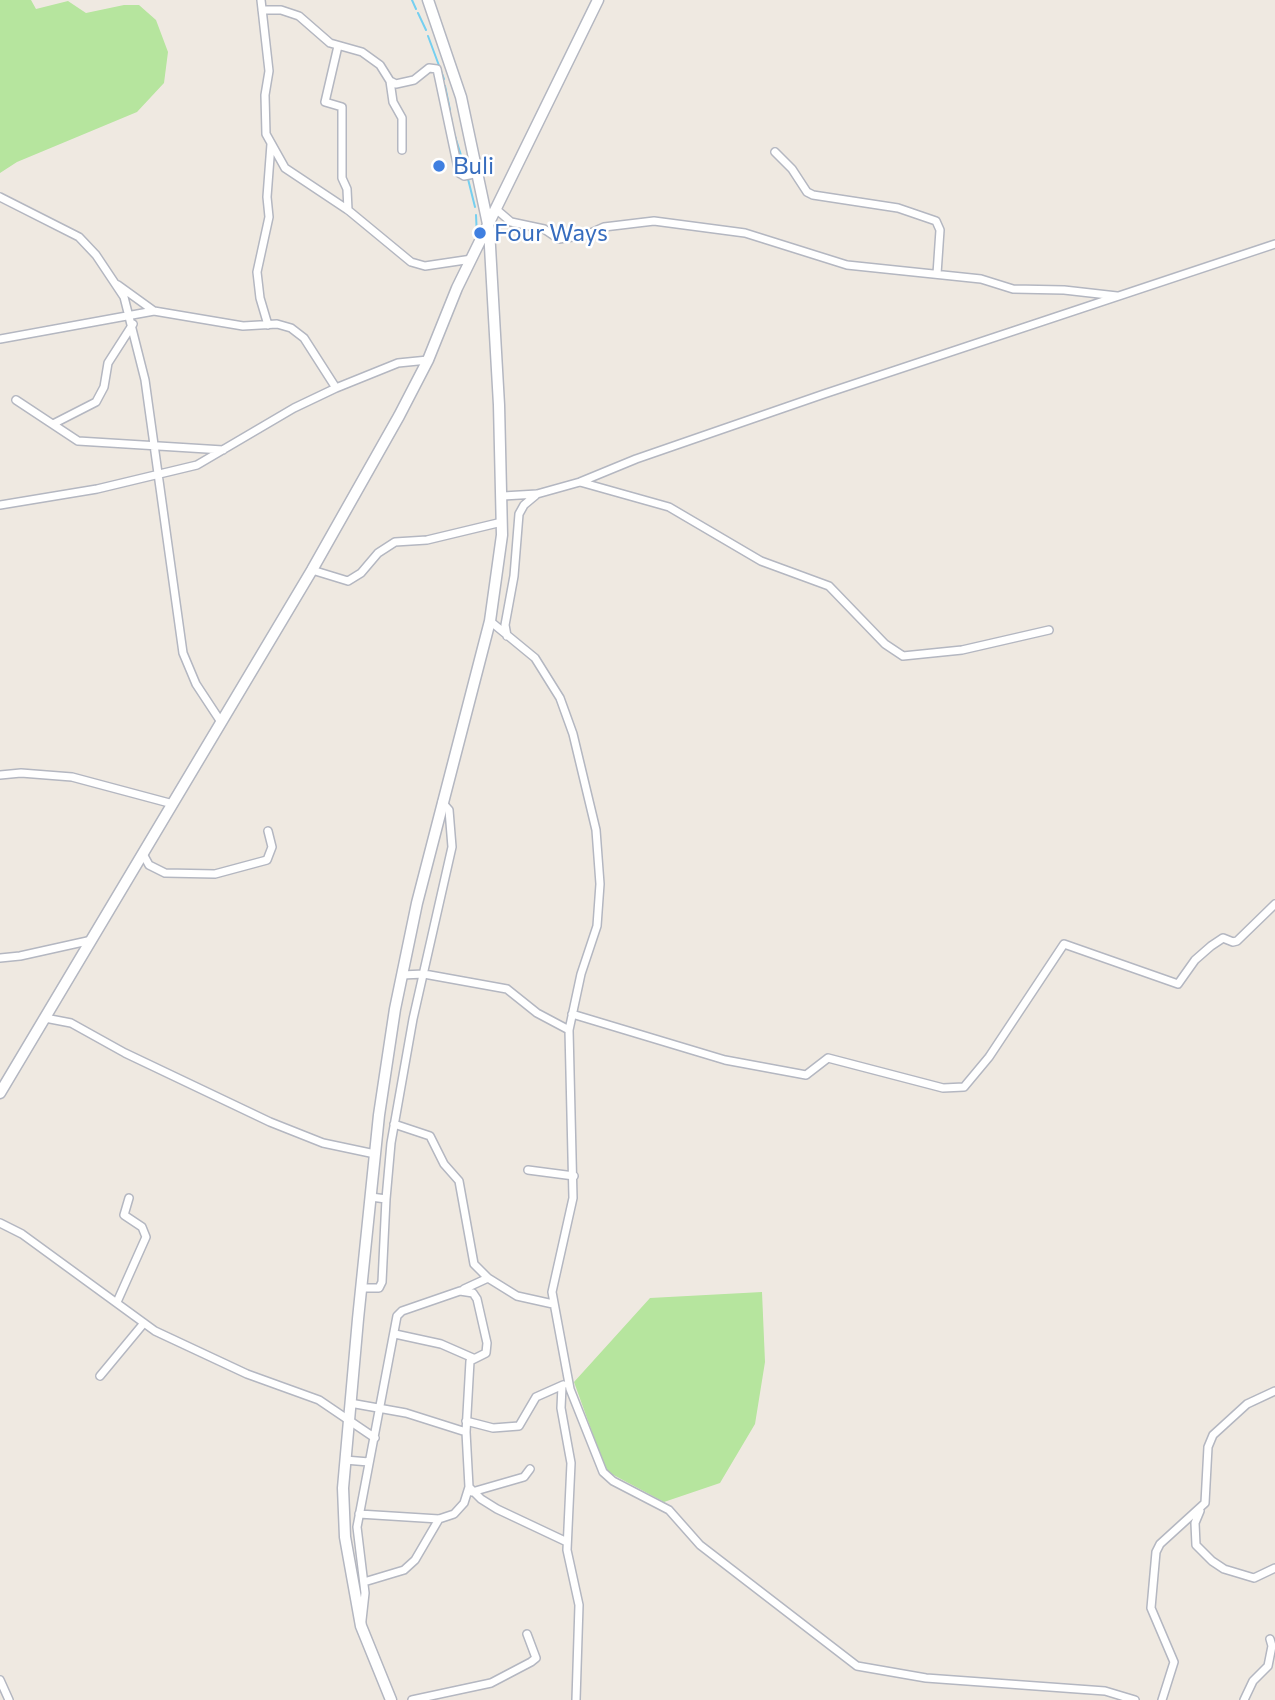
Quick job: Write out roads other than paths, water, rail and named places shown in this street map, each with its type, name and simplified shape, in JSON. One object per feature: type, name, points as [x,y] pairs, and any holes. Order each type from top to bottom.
[{"type":"main road","points":[[391,1700],[361,1626],[345,1537],[345,1461],[375,1154],[402,975],[442,802],[490,621],[498,578],[503,496],[489,229],[479,173],[454,72],[428,0]]},
{"type":"main road","points":[[0,1093],[312,570],[428,360],[457,288],[489,229],[598,0]]},
{"type":"street","points":[[261,0],[269,71],[265,95],[266,134],[290,174],[348,210],[391,249],[415,264],[474,259]]},
{"type":"street","points":[[262,10],[281,10],[299,16],[338,46],[362,52],[380,65],[390,81],[393,102],[402,118],[402,150]]},
{"type":"street","points":[[338,46],[325,102],[342,107],[342,178],[347,189],[348,210]]},
{"type":"street","points":[[390,81],[396,84],[414,80],[429,68],[437,69],[459,173],[464,176],[479,173]]},
{"type":"street","points":[[268,325],[260,298],[257,272],[269,216],[267,197],[272,143]]},
{"type":"street","points":[[775,152],[792,169],[807,192],[813,195],[898,208],[936,221],[940,230],[937,274]]},
{"type":"street","points":[[0,197],[79,237],[117,285],[133,325],[145,380],[183,653],[196,684],[221,722]]},
{"type":"street","points":[[497,211],[511,222],[544,229],[559,239],[586,235],[604,226],[654,221],[745,233],[847,265],[981,279],[1013,289],[1064,290],[1121,296]]},
{"type":"street","points":[[503,496],[537,494],[580,482],[636,458],[1275,244]]},
{"type":"street","points":[[117,285],[154,311]]},
{"type":"street","points":[[0,339],[154,311],[243,326],[284,325],[304,338],[335,388]]},
{"type":"street","points":[[53,424],[96,402],[104,387],[108,363],[138,315],[145,312]]},
{"type":"street","points":[[0,505],[197,465],[294,408],[335,388],[398,363],[428,360]]},
{"type":"street","points":[[16,400],[78,441],[224,450]]},
{"type":"street","points":[[580,482],[670,507],[739,550],[830,586],[885,644],[903,656],[962,650],[1049,630]]},
{"type":"street","points":[[507,637],[505,625],[514,576],[519,514],[524,505],[537,494]]},
{"type":"street","points":[[312,570],[348,581],[361,573],[378,552],[395,542],[427,540],[502,522]]},
{"type":"street","points":[[490,621],[535,658],[560,698],[573,734],[596,830],[600,884],[597,926],[581,974],[569,1030],[573,1198],[552,1292],[565,1384],[594,1455],[607,1478],[669,1510],[700,1545],[857,1666],[926,1678],[1105,1692],[1135,1700]]},
{"type":"street","points":[[0,775],[21,773],[72,777],[119,792],[173,804]]},
{"type":"street","points":[[362,1288],[379,1288],[382,1282],[386,1199],[394,1124],[452,847],[449,810],[442,802]]},
{"type":"street","points":[[143,854],[149,865],[165,873],[215,874],[267,860],[272,846],[268,831]]},
{"type":"street","points":[[572,1014],[725,1059],[806,1075],[828,1058],[933,1086],[964,1087],[989,1057],[1064,944],[1178,984],[1195,960],[1211,946],[1223,938],[1233,942],[1237,940],[1275,904]]},
{"type":"street","points":[[0,958],[93,939]]},
{"type":"street","points":[[402,975],[424,974],[508,989],[537,1013],[569,1030]]},
{"type":"street","points":[[46,1018],[71,1023],[125,1054],[270,1122],[323,1143],[375,1154]]},
{"type":"street","points":[[394,1124],[430,1136],[444,1164],[459,1181],[470,1259],[488,1278],[517,1296],[553,1304]]},
{"type":"street","points":[[528,1170],[574,1176]]},
{"type":"street","points":[[371,1197],[386,1199]]},
{"type":"street","points":[[117,1302],[146,1237],[142,1227],[124,1215],[129,1198]]},
{"type":"street","points":[[0,1223],[22,1234],[144,1323],[189,1348],[318,1400],[374,1438]]},
{"type":"street","points":[[361,1626],[365,1604],[358,1549],[359,1514],[399,1313],[488,1278]]},
{"type":"street","points":[[359,1514],[439,1519],[454,1514],[471,1490],[466,1432],[470,1361],[486,1353],[477,1299],[473,1293],[460,1291]]},
{"type":"street","points":[[100,1376],[132,1333],[144,1323]]},
{"type":"street","points":[[394,1334],[441,1344],[474,1357]]},
{"type":"street","points":[[466,1421],[492,1428],[519,1426],[536,1397],[565,1384]]},
{"type":"street","points":[[565,1384],[561,1408],[571,1463],[567,1542],[579,1605],[576,1700]]},
{"type":"street","points":[[1275,1391],[1247,1404],[1213,1436],[1208,1447],[1208,1493],[1200,1510],[1195,1534],[1196,1545],[1224,1569],[1254,1578],[1275,1568]]},
{"type":"street","points":[[351,1403],[381,1407],[466,1432]]},
{"type":"street","points":[[345,1461],[369,1462]]},
{"type":"street","points":[[471,1490],[524,1476],[530,1469]]},
{"type":"street","points":[[471,1490],[497,1509],[567,1542]]},
{"type":"street","points":[[1162,1700],[1174,1662],[1151,1608],[1156,1552],[1160,1544],[1200,1510]]},
{"type":"street","points":[[363,1583],[404,1570],[415,1560],[439,1519]]},
{"type":"street","points":[[412,1700],[491,1683],[531,1662],[536,1658],[527,1634]]},
{"type":"street","points":[[1244,1700],[1253,1681],[1268,1666],[1272,1646],[1270,1639]]},
{"type":"street","points":[[0,1680],[9,1700]]},
{"type":"waterway","points":[[412,0],[416,9]]},
{"type":"waterway","points":[[418,13],[426,30]]},
{"type":"waterway","points":[[428,36],[444,79]]},
{"type":"waterway","points":[[445,86],[450,110]]},
{"type":"waterway","points":[[451,117],[452,124]]},
{"type":"waterway","points":[[453,130],[466,171]]},
{"type":"waterway","points":[[468,179],[475,207]]},
{"type":"waterway","points":[[476,215],[477,237]]},
{"type":"place","name":"Buli","points":[[439,166]]},
{"type":"place","name":"Four Ways","points":[[480,233]]}]
